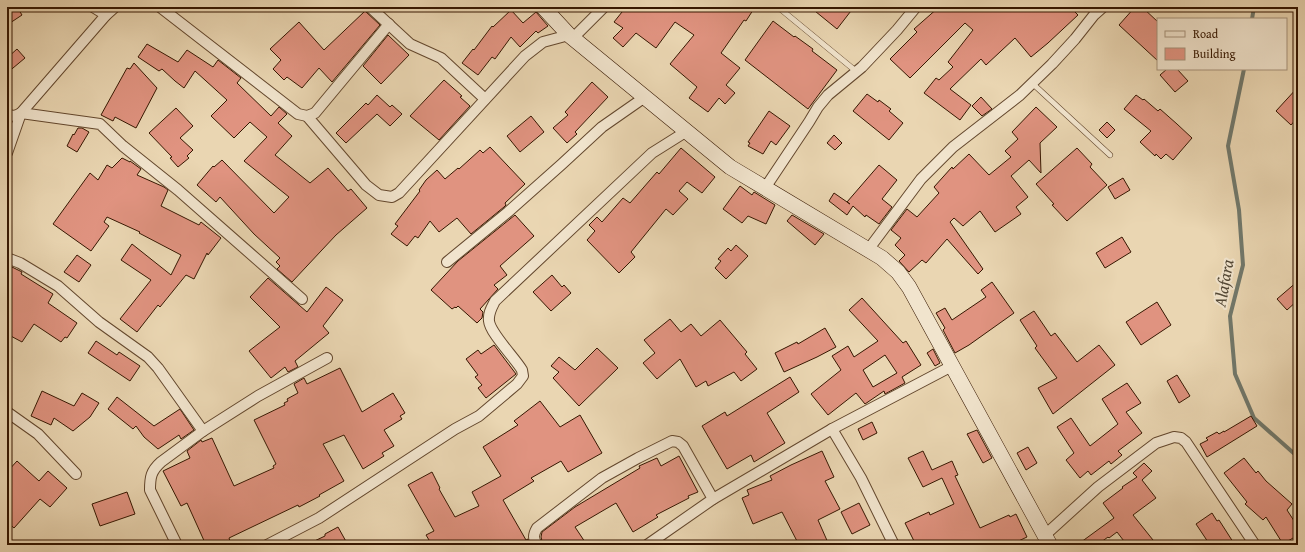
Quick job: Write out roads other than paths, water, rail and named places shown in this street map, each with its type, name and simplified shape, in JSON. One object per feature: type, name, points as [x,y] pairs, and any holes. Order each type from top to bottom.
[{"type":"street","points":[[93,7],[106,15]]},
{"type":"street","points":[[7,153],[21,113],[106,15],[115,7]]},
{"type":"street","points":[[160,7],[298,114],[307,116],[315,113],[389,24]]},
{"type":"street","points":[[370,7],[410,44],[441,58],[485,99]]},
{"type":"street","points":[[543,7],[571,37],[730,167],[882,258],[898,272],[909,287],[1047,541],[1098,487],[1156,443],[1174,437],[1180,438],[1186,442],[1255,545]]},
{"type":"street","points":[[307,116],[366,185],[379,196],[392,197],[399,193],[525,56],[543,42],[571,37],[604,7]]},
{"type":"street","points":[[765,188],[818,107],[828,95],[862,67],[897,30],[916,7]]},
{"type":"street","points":[[868,250],[922,179],[953,147],[1032,84],[1103,7]]},
{"type":"street","points":[[447,262],[508,212],[602,127],[645,97]]},
{"type":"street","points":[[7,115],[15,116],[21,113],[100,124],[123,146],[178,190],[302,300]]},
{"type":"street","points":[[267,545],[319,518],[455,429],[479,416],[517,384],[523,376],[522,370],[499,339],[489,322],[489,312],[495,301],[652,153],[686,131]]},
{"type":"street","points":[[7,258],[20,263],[58,286],[100,322],[148,357],[158,368],[203,431]]},
{"type":"street","points":[[177,545],[150,490],[152,472],[161,462],[203,431],[258,396],[328,358]]},
{"type":"street","points":[[647,545],[713,499],[832,430],[952,366]]},
{"type":"street","points":[[7,412],[38,434],[76,474]]},
{"type":"street","points":[[832,430],[861,478],[894,545]]},
{"type":"street","points":[[537,545],[533,539],[537,528],[572,500],[602,478],[672,441],[678,442],[683,446],[713,499]]},
{"type":"lane","points":[[778,7],[856,72]]},
{"type":"lane","points":[[1032,84],[1110,155]]},
{"type":"waterway","name":"Alafara","points":[[1252,18],[1254,7]]},
{"type":"waterway","name":"Alafara","points":[[1244,70],[1228,146],[1239,210],[1243,265],[1230,316],[1235,374],[1254,418],[1298,457]]}]
